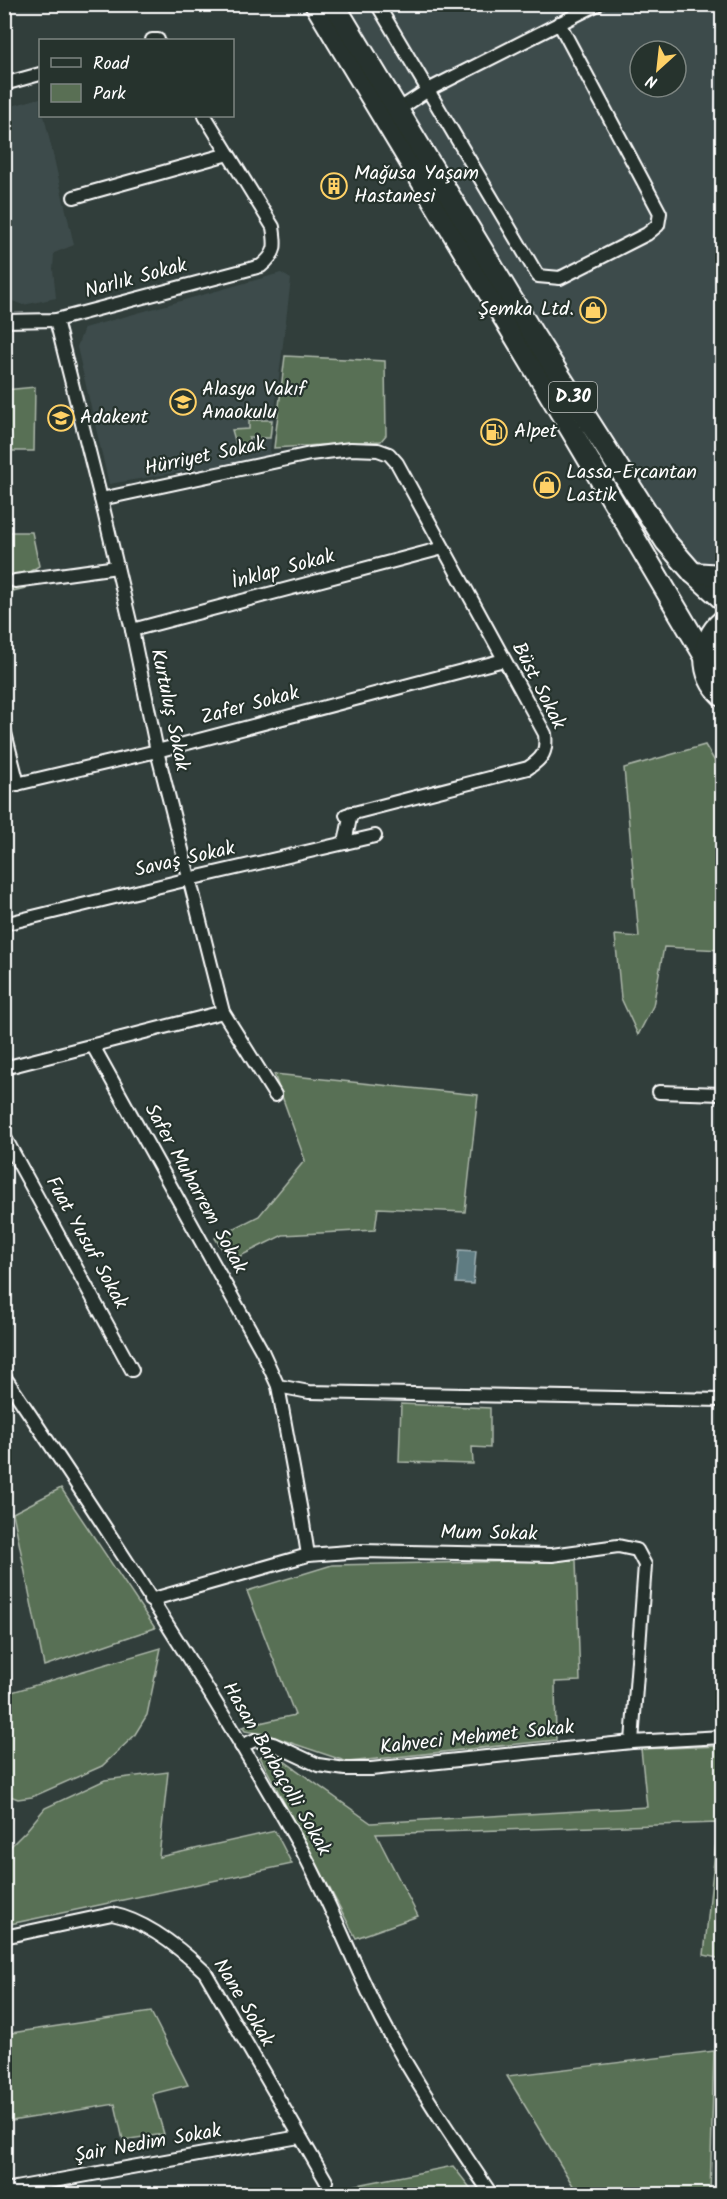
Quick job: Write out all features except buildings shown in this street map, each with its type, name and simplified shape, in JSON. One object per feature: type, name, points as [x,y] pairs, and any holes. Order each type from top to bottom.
[{"type":"main road","name":"D.30","points":[[315,4],[705,657],[706,670],[711,683],[723,696]]},
{"type":"main road","name":"D.30","points":[[334,4],[533,334],[666,542],[693,573],[723,599]]},
{"type":"main road","points":[[693,573],[723,575]]},
{"type":"main road","points":[[705,657],[711,634],[723,621]]},
{"type":"street","points":[[377,4],[538,276],[560,278],[647,234],[658,225],[660,213],[560,23]]},
{"type":"street","points":[[398,110],[428,90],[598,4]]},
{"type":"street","points":[[4,84],[39,74]]},
{"type":"street","points":[[74,197],[228,154],[206,117]]},
{"type":"street","name":"Narlık Sokak","points":[[4,321],[56,320],[261,266],[272,257],[276,243],[273,227],[228,154]]},
{"type":"street","name":"Kurtuluş Sokak","points":[[56,320],[132,630],[157,751],[223,1012],[275,1095]]},
{"type":"street","name":"Hürriyet Sokak","points":[[101,499],[310,454],[351,449],[378,450],[389,454]]},
{"type":"street","name":"Büst Sokak","points":[[345,843],[349,814],[528,768],[542,758],[547,747],[545,734],[397,463],[389,454]]},
{"type":"street","name":"İnklap Sokak","points":[[132,630],[443,549]]},
{"type":"street","points":[[15,581],[117,567]]},
{"type":"street","name":"Zafer Sokak","points":[[4,787],[157,751],[504,660]]},
{"type":"street","points":[[4,729],[18,784]]},
{"type":"street","name":"Savaş Sokak","points":[[4,924],[375,836]]},
{"type":"street","points":[[4,1068],[223,1012]]},
{"type":"street","name":"Safer Muharrem Sokak","points":[[93,1046],[262,1351],[278,1386],[303,1516],[308,1555]]},
{"type":"street","points":[[659,1092],[723,1094]]},
{"type":"street","name":"Fuat Yusuf Sokak","points":[[4,1136],[132,1370]]},
{"type":"street","name":"Hasan Barbaçolli Sokak","points":[[4,1376],[46,1437],[241,1746],[299,1844],[382,2019],[444,2124],[491,2194]]},
{"type":"street","points":[[278,1386],[309,1392],[723,1400]]},
{"type":"street","name":"Mum Sokak","points":[[150,1600],[308,1555],[362,1551],[552,1555],[618,1546],[637,1550],[645,1566],[632,1742]]},
{"type":"street","name":"Kahveci Mehmet Sokak","points":[[241,1746],[255,1740],[273,1744],[318,1764],[354,1769],[632,1742],[723,1737]]},
{"type":"street","name":"Nane Sokak","points":[[4,1937],[112,1914],[128,1917],[183,1951],[205,1972],[326,2181]]},
{"type":"street","name":"Şair Nedim Sokak","points":[[4,2190],[299,2137]]},
{"type":"shaded area","points":[[347,5],[722,5],[722,567],[703,564],[691,558],[667,532]]},
{"type":"shaded area","points":[[39,98],[39,117],[44,117],[74,245],[54,253],[56,298],[23,305],[5,298],[5,108]]},
{"type":"shaded area","name":"Alasya Vakıf Anaokulu","points":[[281,273],[291,279],[269,457],[109,484],[77,347],[84,328]]},
{"type":"green space","points":[[285,356],[385,361],[386,435],[381,441],[274,448]]},
{"type":"green space","points":[[35,387],[34,451],[5,451],[5,390]]},
{"type":"green space","points":[[249,420],[272,420],[270,438],[249,438],[249,445],[237,447],[232,430],[249,429]]},
{"type":"green space","points":[[5,532],[32,532],[39,566],[29,572],[26,588],[13,591],[5,619]]},
{"type":"green space","points":[[705,745],[722,773],[722,950],[664,947],[653,1006],[638,1035],[621,998],[615,935],[639,937],[624,768]]},
{"type":"green space","points":[[274,1074],[478,1095],[465,1212],[378,1208],[375,1230],[283,1235],[230,1261],[215,1238],[259,1216],[305,1160]]},
{"type":"green space","points":[[401,1404],[490,1408],[490,1448],[472,1447],[473,1464],[399,1462]]},
{"type":"green space","points":[[61,1488],[155,1628],[44,1666],[13,1513]]},
{"type":"green space","points":[[576,1560],[580,1681],[555,1682],[556,1740],[348,1762],[265,1734],[245,1731],[242,1727],[295,1715],[247,1591],[332,1565]]},
{"type":"green space","points":[[161,1648],[147,1715],[134,1736],[102,1766],[32,1797],[18,1799],[5,1794],[5,1694]]},
{"type":"green space","points":[[722,1746],[722,1959],[704,1955],[718,1823],[376,1834],[418,1916],[356,1938],[260,1757],[270,1751],[371,1823],[647,1807],[641,1749]]},
{"type":"green space","points":[[168,1772],[159,1857],[275,1831],[292,1864],[5,1925],[5,1852],[45,1808],[105,1780]]},
{"type":"green space","points":[[151,2012],[188,2085],[152,2094],[164,2134],[123,2140],[115,2104],[5,2122],[5,2034]]},
{"type":"green space","points":[[714,2051],[710,2194],[578,2194],[507,2076]]},
{"type":"green space","points":[[453,2166],[475,2194],[312,2194]]},
{"type":"water","points":[[459,1250],[476,1251],[473,1284],[456,1283]]},
{"type":"place","name":"Mağusa Yaşam Hastanesi","points":[[334,186]]},
{"type":"place","name":"Şemka Ltd.","points":[[593,310]]},
{"type":"place","name":"Alasya Vakıf Anaokulu","points":[[183,402]]},
{"type":"place","name":"Adakent","points":[[61,418]]},
{"type":"place","name":"Alpet","points":[[494,432]]},
{"type":"place","name":"Lassa-Ercantan Lastik","points":[[547,485]]}]
